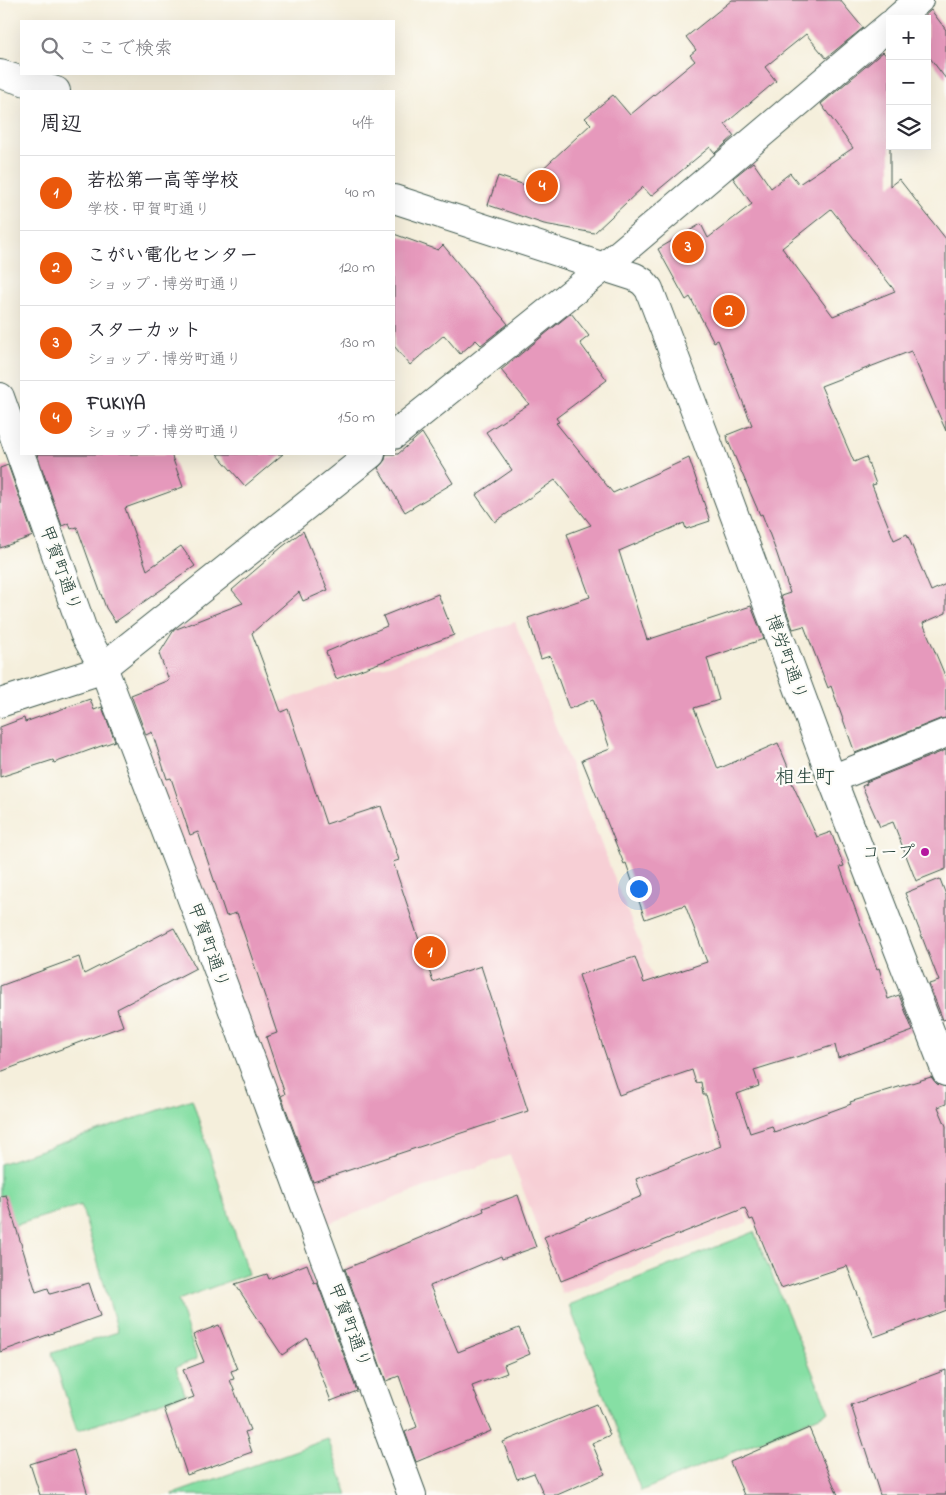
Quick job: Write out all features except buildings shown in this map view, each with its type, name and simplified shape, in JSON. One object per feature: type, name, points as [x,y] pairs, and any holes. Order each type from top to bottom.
[{"type":"street","points":[[902,15],[920,0]]},
{"type":"street","points":[[395,434],[604,267],[886,28]]},
{"type":"street","points":[[0,74],[53,90]]},
{"type":"street","name":"博労町通り","points":[[395,199],[635,277],[643,282],[652,296],[832,779],[946,1072]]},
{"type":"street","name":"甲賀町通り","points":[[0,398],[20,454]]},
{"type":"street","name":"甲賀町通り","points":[[20,455],[84,633],[103,667],[191,895],[412,1495]]},
{"type":"street","points":[[0,703],[89,674],[103,667],[370,455]]},
{"type":"street","points":[[832,779],[946,733]]},
{"type":"shaded area","points":[[515,622],[748,1222],[562,1294],[510,1155],[322,1226],[141,749]]},
{"type":"green space","points":[[192,1099],[248,1274],[178,1300],[197,1359],[176,1367],[185,1394],[77,1431],[52,1353],[118,1332],[81,1205],[0,1230],[0,1164]]},
{"type":"green space","points":[[754,1232],[829,1412],[641,1491],[569,1305]]},
{"type":"green space","points":[[328,1439],[348,1495],[173,1495],[173,1494]]},
{"type":"place","name":"FUKIYA","points":[[542,186]]},
{"type":"place","name":"スターカット","points":[[688,247]]},
{"type":"place","name":"こがい電化センター","points":[[729,311]]},
{"type":"place","name":"コープ","points":[[925,852]]},
{"type":"place","name":"若松第一高等学校","points":[[430,952]]},
{"type":"district","name":"相生町","points":[[805,776]]}]
